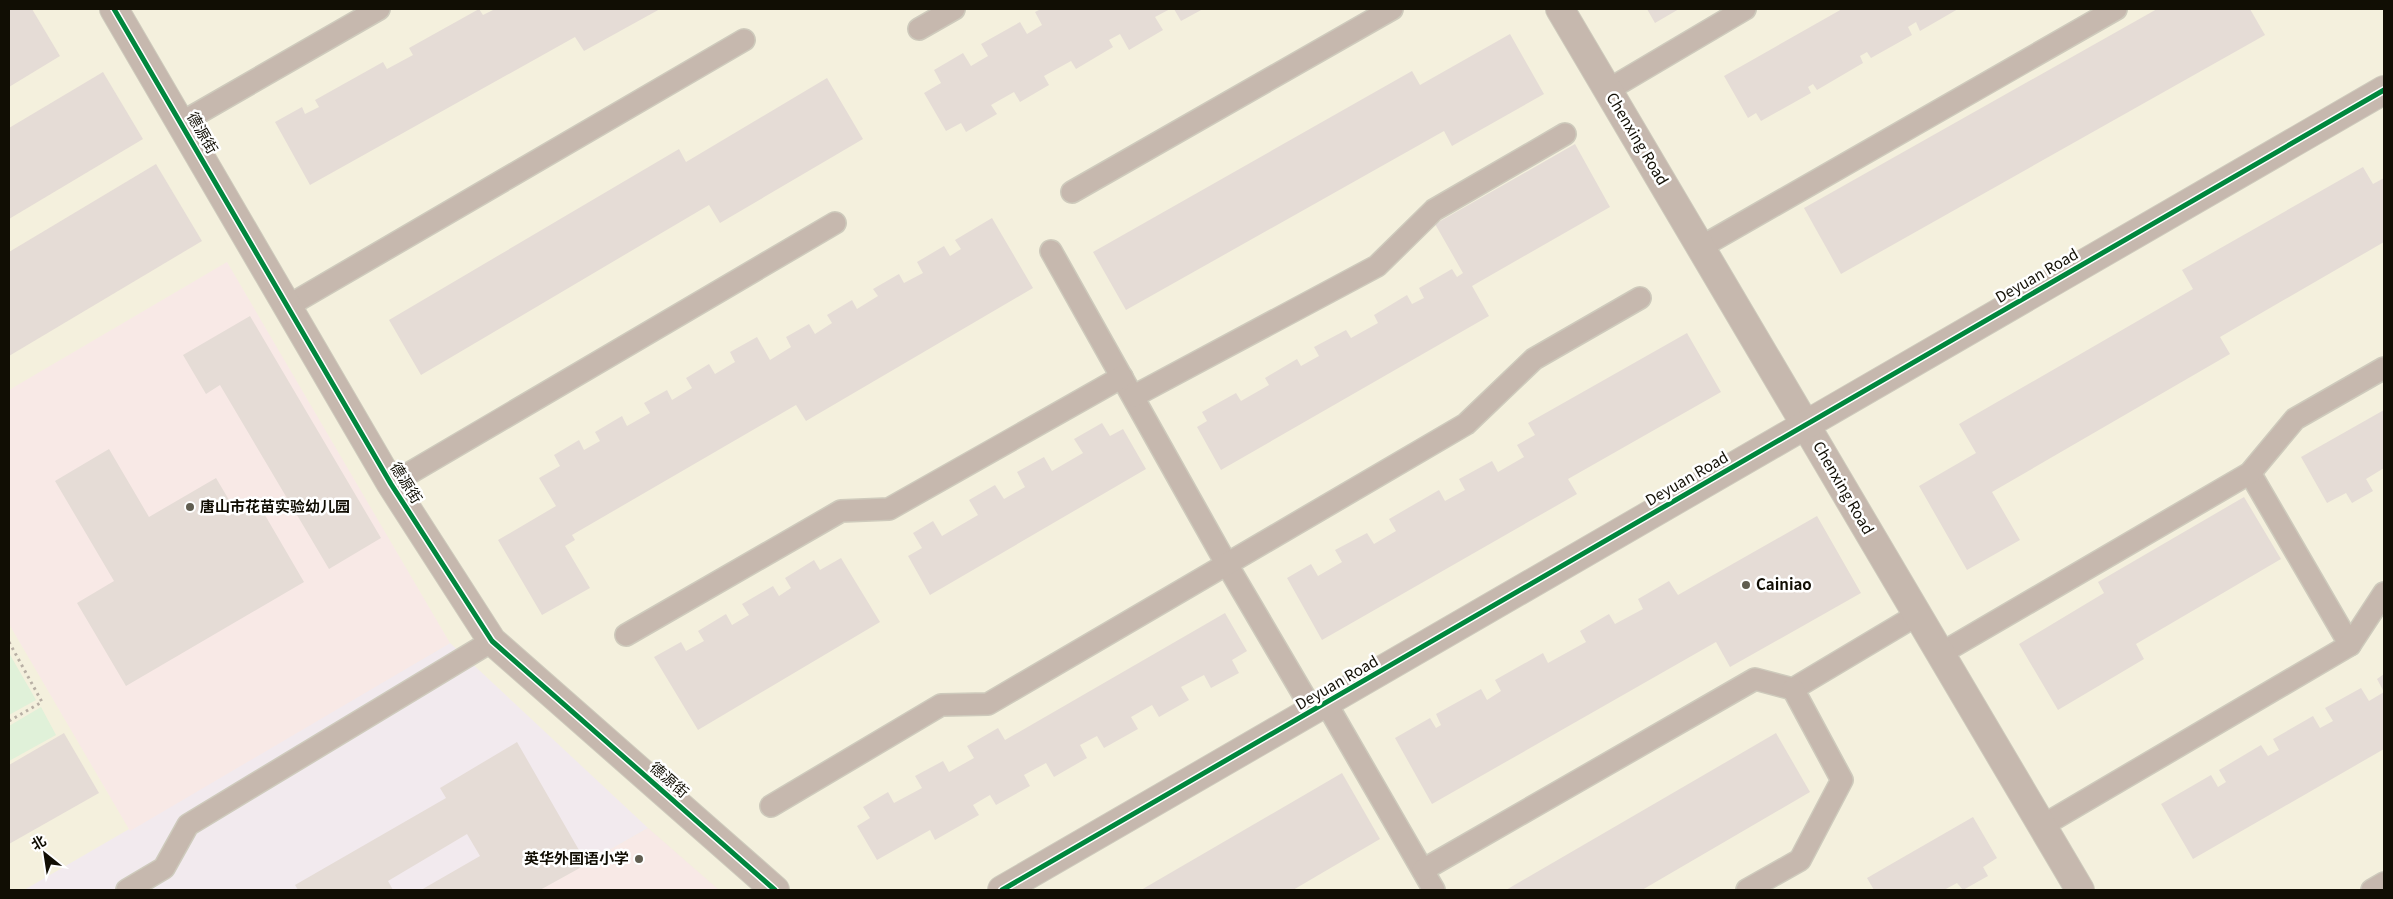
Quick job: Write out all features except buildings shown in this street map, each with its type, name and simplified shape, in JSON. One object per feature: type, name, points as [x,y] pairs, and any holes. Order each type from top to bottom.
[{"type":"street","name":"德源街","points":[[114,9],[391,484],[492,641],[775,890]]},
{"type":"street","name":"Chenxing Road","points":[[1560,9],[2080,890]]},
{"type":"street","name":"Deyuan Road","points":[[1002,890],[2384,90]]},
{"type":"lane","points":[[182,123],[379,9]]},
{"type":"lane","points":[[919,28],[954,9]]},
{"type":"lane","points":[[1072,192],[1392,9]]},
{"type":"lane","points":[[1608,90],[1745,9]]},
{"type":"lane","points":[[1701,247],[2116,9]]},
{"type":"lane","points":[[288,306],[744,40]]},
{"type":"lane","points":[[1134,396],[1377,266],[1434,210],[1565,134]]},
{"type":"lane","points":[[391,484],[835,222]]},
{"type":"lane","points":[[1051,251],[1226,563],[1320,707],[1434,890]]},
{"type":"lane","points":[[771,806],[941,705],[988,704],[1466,424],[1534,359],[1640,298]]},
{"type":"lane","points":[[1940,654],[2250,473],[2294,419],[2384,368]]},
{"type":"lane","points":[[626,635],[841,510],[888,509],[1122,377]]},
{"type":"lane","points":[[2250,473],[2350,645]]},
{"type":"lane","points":[[2042,826],[2350,645],[2384,594]]},
{"type":"lane","points":[[1793,689],[1917,615]]},
{"type":"lane","points":[[127,890],[164,868],[188,825],[492,641]]},
{"type":"lane","points":[[1423,870],[1755,678],[1793,689],[1842,780],[1800,860],[1747,890]]},
{"type":"lane","points":[[2372,890],[2384,883]]},
{"type":"path","points":[[9,642],[42,702],[9,721]]},
{"type":"shaded area","name":"唐山市花苗实验幼儿园","points":[[227,262],[450,643],[130,831],[9,624],[9,390]]},
{"type":"shaded area","points":[[450,643],[648,828],[540,890],[24,890]]},
{"type":"shaded area","name":"英华外国语小学","points":[[648,828],[719,890],[540,890]]},
{"type":"green space","points":[[9,653],[36,700],[9,715]]},
{"type":"green space","points":[[41,707],[56,735],[9,761],[9,726]]},
{"type":"cycle path","points":[[114,9],[391,484],[492,641],[775,890]]},
{"type":"cycle path","points":[[1002,890],[2384,90]]},
{"type":"place","name":"唐山市花苗实验幼儿园","points":[[190,507]]},
{"type":"place","name":"Cainiao","points":[[1746,585]]},
{"type":"place","name":"英华外国语小学","points":[[639,859]]}]
